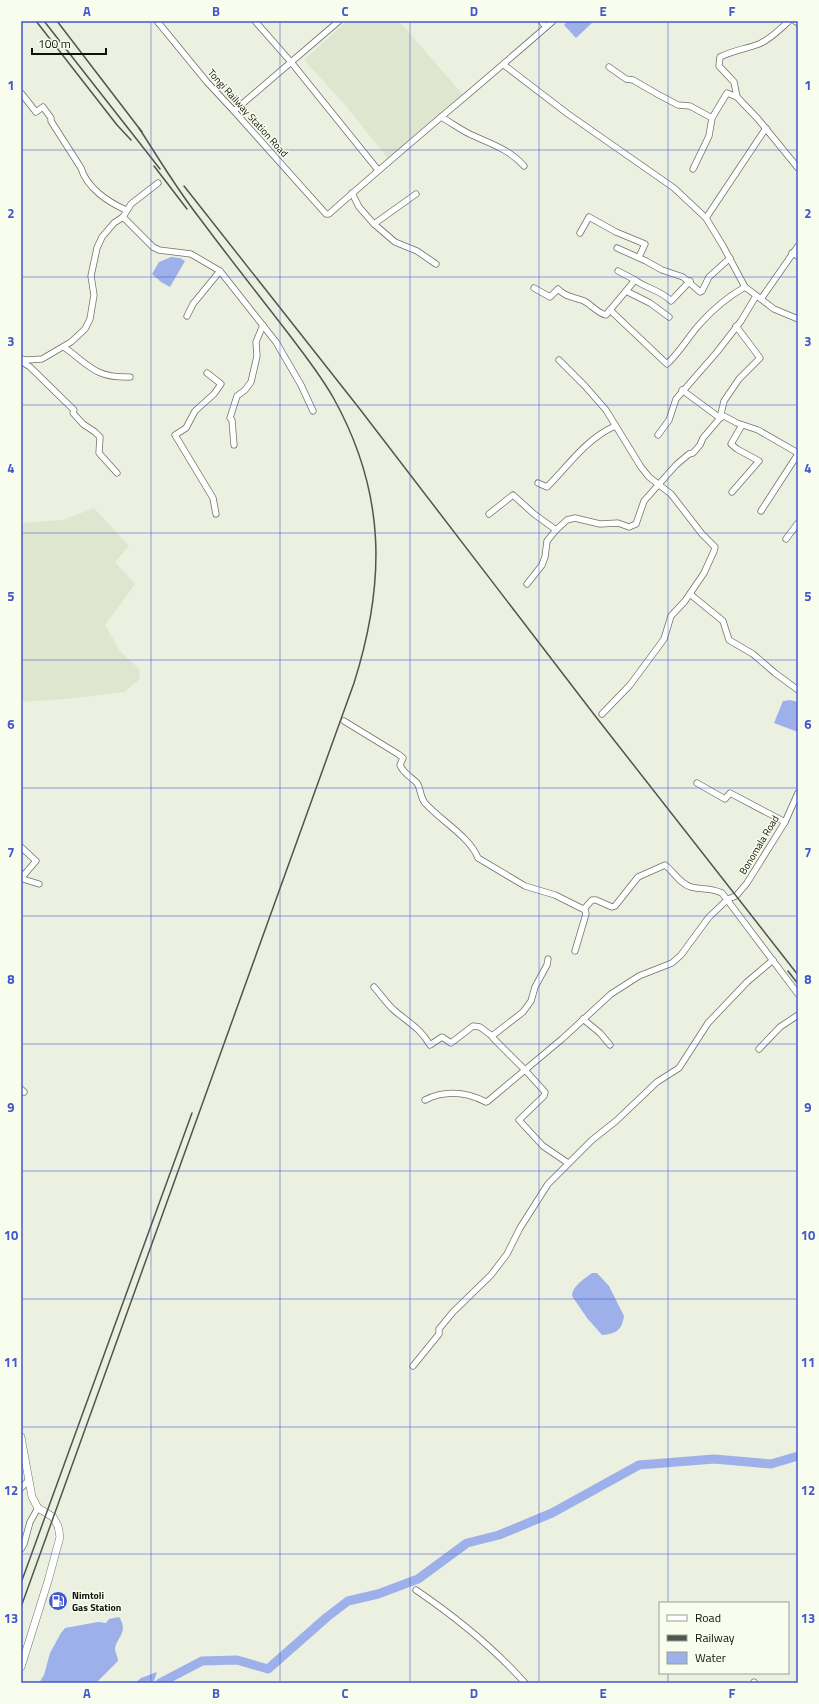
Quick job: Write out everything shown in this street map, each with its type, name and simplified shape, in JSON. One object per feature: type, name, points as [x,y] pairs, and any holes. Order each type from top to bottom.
[{"type":"main road","points":[[21,1437],[32,1497],[38,1508],[52,1517],[58,1526],[60,1537],[48,1582],[21,1667]]},
{"type":"street","name":"Tongi Railway Station Road","points":[[157,21],[207,82],[326,214],[329,214],[352,193]]},
{"type":"street","points":[[255,21],[291,62],[378,170]]},
{"type":"street","points":[[234,111],[339,21]]},
{"type":"street","points":[[541,21],[546,27]]},
{"type":"street","points":[[436,264],[417,252],[395,242],[374,224],[359,207],[352,193],[504,65],[553,21]]},
{"type":"street","points":[[737,97],[734,82],[718,66],[720,56],[732,51],[759,44],[789,21]]},
{"type":"street","points":[[504,65],[568,114],[671,186],[706,218],[730,258],[745,287],[774,309],[798,319]]},
{"type":"street","points":[[609,67],[626,79],[633,80],[678,105],[690,106],[712,118]]},
{"type":"street","points":[[21,92],[36,112],[43,107],[52,118],[51,121],[81,168],[84,177],[90,184],[99,194],[126,210]]},
{"type":"street","points":[[693,169],[709,136],[712,118],[727,93],[737,97],[766,128],[787,157],[798,168]]},
{"type":"street","points":[[441,117],[472,136],[493,144],[511,154],[524,166]]},
{"type":"street","points":[[706,218],[766,128]]},
{"type":"street","points":[[21,360],[42,359],[64,347],[79,335],[90,320],[94,295],[91,276],[97,248],[102,237],[114,223],[123,217],[126,210],[138,198],[158,183]]},
{"type":"street","points":[[374,224],[416,194]]},
{"type":"street","points":[[123,217],[153,247],[159,250],[191,254],[220,271],[263,325],[287,360],[313,411]]},
{"type":"street","points":[[580,233],[589,217],[616,232],[645,244],[639,257]]},
{"type":"street","points":[[658,435],[669,420],[676,399],[682,390],[717,352],[736,326],[795,254],[798,246]]},
{"type":"street","points":[[617,248],[639,257],[662,270],[680,275],[690,281],[701,292],[709,277],[730,258]]},
{"type":"street","points":[[187,316],[193,304],[220,271]]},
{"type":"street","points":[[618,271],[644,286],[665,294],[671,301],[690,281]]},
{"type":"street","points":[[534,288],[550,297],[558,288],[561,293],[584,302],[600,314],[606,315],[635,280]]},
{"type":"street","points":[[610,310],[661,360],[667,364],[680,352],[707,317],[728,297],[745,287]]},
{"type":"street","points":[[626,291],[650,303],[669,317]]},
{"type":"street","points":[[234,446],[232,420],[230,418],[237,396],[245,390],[251,382],[257,356],[256,342],[263,325]]},
{"type":"street","points":[[527,584],[542,565],[545,557],[547,541],[567,520],[575,518],[600,524],[618,523],[629,527],[633,526],[636,524],[644,501],[676,465],[689,454],[694,453],[703,438],[720,418],[724,401],[739,379],[760,358],[736,326]]},
{"type":"street","points":[[64,347],[102,375],[130,377]]},
{"type":"street","points":[[21,360],[74,410],[74,413],[83,424],[100,437],[99,453],[117,473]]},
{"type":"street","points":[[559,360],[598,401],[641,467],[649,476],[674,497],[702,534],[715,547],[704,573],[690,594],[671,616],[664,639],[642,670],[602,714]]},
{"type":"street","points":[[207,374],[221,384],[214,394],[195,411],[186,428],[175,435],[213,498],[216,514]]},
{"type":"street","points":[[682,390],[720,418]]},
{"type":"street","points":[[720,418],[724,416],[742,425],[758,430],[798,454],[761,511]]},
{"type":"street","points":[[732,492],[759,461],[731,444],[742,425]]},
{"type":"street","points":[[538,483],[547,487],[569,465],[588,442],[604,431],[615,426]]},
{"type":"street","points":[[489,514],[513,495],[534,514],[556,530]]},
{"type":"street","points":[[786,539],[798,523]]},
{"type":"street","points":[[690,594],[723,621],[729,640],[753,654],[798,690]]},
{"type":"street","points":[[344,721],[403,758],[400,765],[417,784],[424,802],[466,841],[476,852],[478,858],[525,886],[549,893],[584,909],[586,914],[575,951]]},
{"type":"street","points":[[697,783],[725,799],[730,794],[785,822]]},
{"type":"street","name":"Bonomala Road","points":[[425,1100],[443,1093],[461,1094],[475,1097],[486,1102],[562,1039],[611,994],[639,976],[672,963],[691,943],[709,917],[728,899],[736,896],[744,886],[785,822],[796,802],[798,793]]},
{"type":"street","points":[[21,847],[36,861],[22,879],[39,884]]},
{"type":"street","points":[[584,909],[592,900],[596,900],[612,907],[615,906],[638,877],[665,864],[691,887],[713,889],[722,893],[798,994]]},
{"type":"street","points":[[492,1036],[523,1012],[531,1002],[535,987],[547,965],[548,958]]},
{"type":"street","points":[[413,1366],[439,1334],[439,1329],[453,1312],[491,1275],[507,1254],[520,1228],[548,1184],[592,1140],[616,1121],[657,1082],[679,1068],[708,1023],[747,982],[773,960]]},
{"type":"street","points":[[374,987],[395,1011],[417,1027],[430,1045],[442,1037],[451,1043],[473,1026],[480,1027],[492,1036],[544,1090],[545,1094],[519,1120],[543,1146],[568,1163]]},
{"type":"street","points":[[760,1049],[780,1027],[798,1015]]},
{"type":"street","points":[[583,1019],[600,1033],[610,1045]]},
{"type":"street","points":[[21,1488],[29,1480]]},
{"type":"street","points":[[21,1549],[24,1544],[30,1522],[38,1508]]},
{"type":"street","points":[[416,1590],[445,1609],[480,1637],[504,1659],[525,1683]]},
{"type":"shaded area","points":[[347,21],[399,21],[464,96],[389,160],[346,106],[304,60]]},
{"type":"shaded area","points":[[94,508],[129,546],[115,562],[135,584],[105,625],[120,651],[139,669],[140,679],[124,692],[76,698],[21,702],[21,523],[63,520]]},
{"type":"water","points":[[567,21],[593,22],[576,38],[564,25]]},
{"type":"water","points":[[171,257],[180,258],[185,261],[170,287],[161,282],[152,274],[159,262]]},
{"type":"water","points":[[790,700],[798,702],[798,732],[774,723],[783,701]]},
{"type":"water","points":[[592,1273],[597,1273],[609,1286],[624,1316],[620,1328],[611,1334],[602,1335],[587,1318],[572,1296],[576,1286]]},
{"type":"water","points":[[119,1617],[122,1622],[123,1630],[115,1648],[118,1661],[96,1683],[39,1683],[44,1675],[50,1653],[65,1628],[98,1622],[106,1623],[109,1619]]},
{"type":"water","points":[[157,1672],[154,1681],[150,1683],[135,1683],[141,1678]]},
{"type":"waterway","points":[[160,1683],[202,1661],[237,1660],[268,1669],[327,1617],[348,1601],[378,1594],[418,1579],[467,1543],[499,1535],[552,1513],[639,1465],[714,1459],[771,1464],[798,1456]]},
{"type":"railway","points":[[36,21],[117,125],[131,140]]},
{"type":"railway","points":[[44,21],[160,169]]},
{"type":"railway","points":[[57,21],[142,132]]},
{"type":"railway","points":[[21,1607],[354,683],[372,609],[375,574],[376,538],[372,504],[364,469],[351,434],[334,399],[308,360],[184,198],[139,128]]},
{"type":"railway","points":[[154,166],[187,209]]},
{"type":"railway","points":[[184,186],[359,408],[596,717],[798,975]]},
{"type":"railway","points":[[788,971],[798,984]]},
{"type":"railway","points":[[21,1583],[192,1113]]},
{"type":"place","name":"Nimtoli Gas Station","points":[[58,1601]]}]
